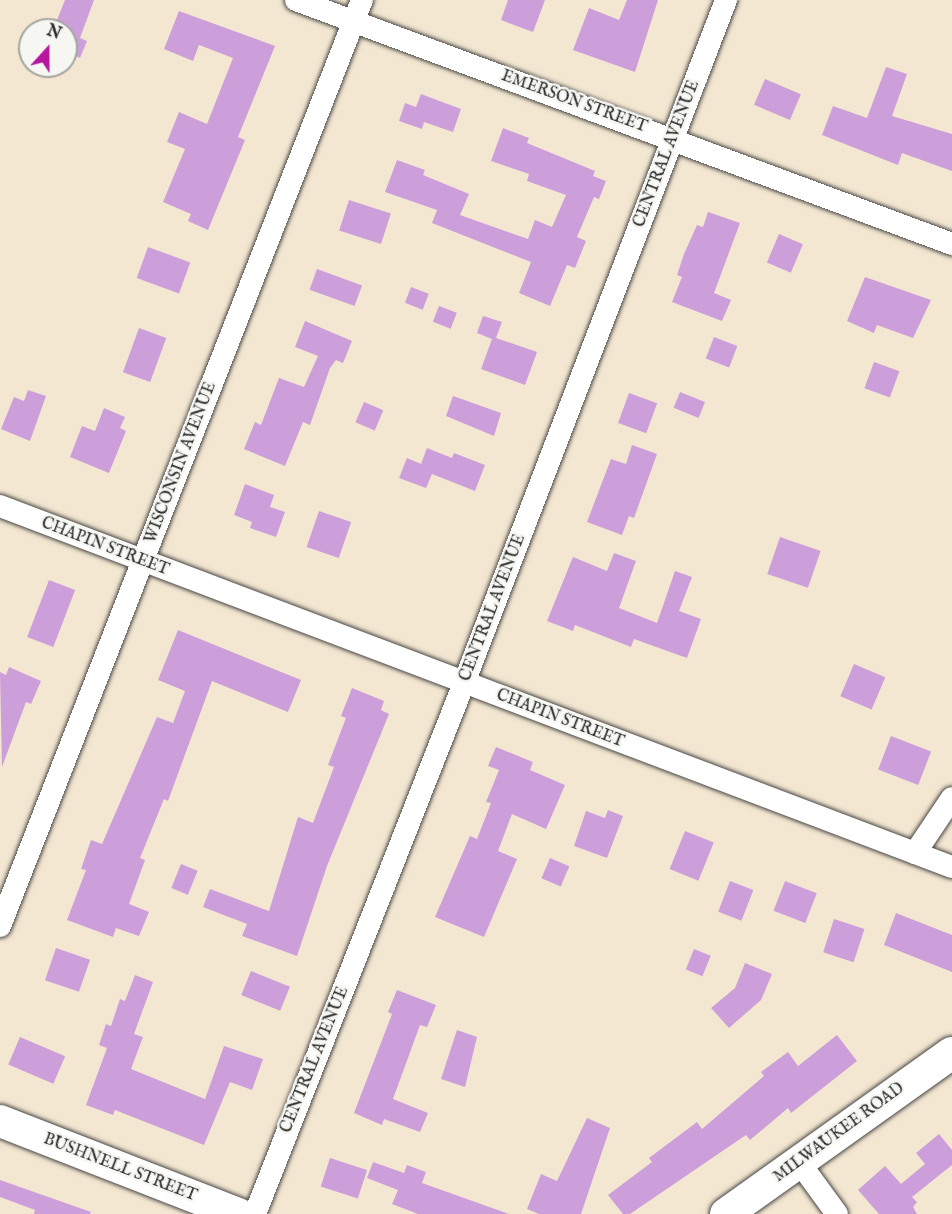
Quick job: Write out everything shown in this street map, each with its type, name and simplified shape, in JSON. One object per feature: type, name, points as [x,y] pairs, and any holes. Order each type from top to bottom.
[{"type":"street","name":"EMERSON STREET","points":[[296,0],[673,138],[952,244]]},
{"type":"street","name":"WISCONSIN AVENUE","points":[[0,926],[362,0]]},
{"type":"street","name":"CENTRAL AVENUE","points":[[255,1214],[464,683],[726,0]]},
{"type":"street","name":"CHAPIN STREET","points":[[0,506],[952,867]]},
{"type":"street","points":[[915,853],[952,798]]},
{"type":"street","name":"MILWAUKEE ROAD","points":[[726,1214],[952,1053]]},
{"type":"street","name":"BUSHNELL STREET","points":[[0,1121],[239,1214]]},
{"type":"street","points":[[799,1162],[837,1214]]},
{"type":"building","points":[[65,0],[94,0],[80,38],[87,41],[80,58],[78,57],[78,18],[58,18]]},
{"type":"building","points":[[508,0],[545,0],[533,32],[501,20]]},
{"type":"building","points":[[627,0],[658,0],[635,72],[573,50],[589,8],[619,20]]},
{"type":"building","points":[[179,11],[275,46],[238,137],[245,140],[208,230],[188,221],[191,214],[163,202],[185,149],[167,142],[179,112],[207,124],[233,58],[199,45],[193,61],[164,49]]},
{"type":"building","points":[[886,67],[907,74],[892,116],[952,134],[952,171],[902,153],[898,165],[822,135],[833,106],[867,118]]},
{"type":"building","points":[[765,79],[801,94],[790,120],[754,105]]},
{"type":"building","points":[[421,94],[461,109],[453,132],[424,122],[422,129],[399,121],[405,103],[416,107]]},
{"type":"building","points":[[503,128],[529,138],[527,143],[595,171],[593,176],[606,181],[599,199],[594,197],[577,237],[586,241],[575,268],[567,265],[550,306],[519,293],[531,262],[432,223],[437,210],[385,192],[397,160],[425,170],[423,175],[469,194],[460,215],[528,239],[535,220],[552,227],[566,195],[527,181],[529,174],[491,161]]},
{"type":"building","points":[[349,200],[391,214],[381,244],[339,230]]},
{"type":"building","points":[[708,212],[740,223],[714,293],[731,300],[722,321],[672,302],[682,277],[677,275],[684,254],[697,225],[703,227]]},
{"type":"building","points":[[779,234],[803,244],[791,273],[767,263]]},
{"type":"building","points":[[148,247],[190,262],[179,293],[137,278]]},
{"type":"building","points":[[317,269],[362,285],[355,306],[309,290]]},
{"type":"building","points":[[865,277],[931,300],[913,338],[877,325],[874,333],[847,321]]},
{"type":"building","points":[[411,287],[429,294],[423,310],[405,303]]},
{"type":"building","points":[[439,306],[457,313],[451,329],[433,322]]},
{"type":"building","points":[[483,316],[502,322],[496,338],[537,352],[525,385],[481,369],[492,339],[477,333]]},
{"type":"building","points":[[305,321],[352,341],[343,363],[336,360],[330,368],[310,425],[303,422],[285,466],[244,449],[255,422],[261,425],[279,378],[304,387],[318,356],[295,347]]},
{"type":"building","points":[[139,328],[166,338],[150,382],[123,372]]},
{"type":"building","points":[[714,337],[737,346],[729,367],[706,358]]},
{"type":"building","points":[[874,362],[899,371],[890,398],[864,388]]},
{"type":"building","points":[[28,390],[46,396],[30,441],[1,429],[14,397],[24,401]]},
{"type":"building","points":[[680,392],[705,402],[699,418],[674,408]]},
{"type":"building","points":[[629,393],[657,403],[646,433],[618,423]]},
{"type":"building","points":[[453,396],[501,413],[494,436],[446,416]]},
{"type":"building","points":[[364,402],[383,410],[375,430],[355,422]]},
{"type":"building","points":[[104,408],[125,417],[120,428],[126,431],[109,473],[70,457],[82,426],[95,431]]},
{"type":"building","points":[[632,445],[657,454],[634,518],[629,516],[622,535],[587,522],[611,459],[626,464]]},
{"type":"building","points":[[427,448],[452,458],[454,453],[485,465],[475,491],[432,474],[426,488],[399,478],[407,458],[421,464]]},
{"type":"building","points":[[245,484],[274,495],[270,507],[285,512],[276,537],[250,528],[252,522],[234,515]]},
{"type":"building","points":[[319,511],[351,522],[339,558],[307,547]]},
{"type":"building","points":[[780,537],[821,551],[808,588],[767,574]]},
{"type":"building","points":[[614,553],[636,561],[619,608],[657,623],[675,571],[692,577],[679,611],[701,619],[687,658],[634,639],[631,647],[575,625],[573,631],[547,621],[573,557],[607,571]]},
{"type":"building","points":[[49,580],[75,590],[53,647],[27,637]]},
{"type":"building","points":[[178,630],[301,680],[288,712],[212,681],[168,801],[164,799],[140,858],[145,860],[129,904],[149,912],[139,936],[116,928],[113,937],[67,920],[86,870],[81,869],[91,840],[102,844],[157,717],[173,723],[185,691],[158,680]]},
{"type":"building","points":[[854,664],[885,677],[872,710],[840,696]]},
{"type":"building","points":[[9,667],[41,681],[31,704],[26,702],[2,767],[0,672],[6,675]]},
{"type":"building","points":[[352,688],[384,701],[381,710],[389,714],[327,866],[297,956],[242,936],[247,924],[203,907],[210,889],[269,911],[298,817],[313,823],[334,767],[328,765],[346,718],[341,716]]},
{"type":"building","points":[[891,736],[931,751],[918,785],[878,770]]},
{"type":"building","points":[[496,747],[533,762],[530,770],[565,785],[546,829],[512,814],[498,851],[517,859],[484,937],[435,917],[470,836],[477,839],[491,803],[486,802],[499,770],[488,766]]},
{"type":"building","points":[[608,810],[623,816],[607,858],[574,846],[586,811],[605,818]]},
{"type":"building","points":[[685,831],[714,843],[698,881],[670,869]]},
{"type":"building","points":[[550,858],[569,866],[561,886],[541,878]]},
{"type":"building","points":[[181,864],[198,871],[188,895],[171,888]]},
{"type":"building","points":[[730,881],[753,890],[742,921],[718,912]]},
{"type":"building","points":[[785,881],[817,893],[805,923],[774,911]]},
{"type":"building","points":[[896,913],[952,935],[952,972],[884,945]]},
{"type":"building","points":[[834,919],[864,929],[854,962],[823,952]]},
{"type":"building","points":[[56,948],[90,960],[79,992],[45,980]]},
{"type":"building","points":[[694,949],[711,956],[702,976],[686,969]]},
{"type":"building","points":[[745,963],[772,974],[761,1000],[729,1028],[711,1008],[735,988]]},
{"type":"building","points":[[251,971],[290,987],[280,1011],[241,995]]},
{"type":"building","points":[[135,975],[153,982],[134,1034],[143,1037],[131,1069],[205,1099],[224,1046],[263,1059],[252,1090],[230,1082],[204,1145],[115,1110],[113,1115],[86,1105],[107,1048],[99,1045],[106,1024],[111,1026],[120,999],[125,1001]]},
{"type":"building","points":[[397,990],[436,1005],[427,1027],[420,1025],[393,1099],[428,1113],[420,1132],[384,1119],[382,1125],[354,1113],[392,1014],[388,1012]]},
{"type":"building","points":[[457,1030],[477,1037],[465,1087],[441,1079]]},
{"type":"building","points":[[837,1035],[857,1061],[791,1113],[788,1108],[750,1140],[746,1135],[630,1214],[623,1214],[608,1195],[652,1162],[649,1158],[697,1122],[702,1129],[764,1076],[761,1072],[788,1052],[798,1066]]},
{"type":"building","points":[[20,1037],[65,1056],[53,1084],[8,1065]]},
{"type":"building","points":[[587,1118],[610,1128],[581,1214],[539,1214],[527,1209],[541,1174],[557,1181]]},
{"type":"building","points":[[939,1134],[952,1150],[952,1165],[912,1197],[917,1202],[913,1207],[917,1214],[879,1214],[858,1190],[885,1166],[901,1184],[925,1164],[916,1153]]},
{"type":"building","points":[[330,1158],[367,1170],[358,1199],[321,1187]]},
{"type":"building","points":[[373,1162],[404,1173],[407,1165],[426,1172],[422,1183],[509,1214],[418,1214],[392,1204],[398,1190],[367,1178]]},
{"type":"building","points":[[0,1180],[91,1212],[90,1214],[34,1214],[35,1210],[0,1197]]}]
